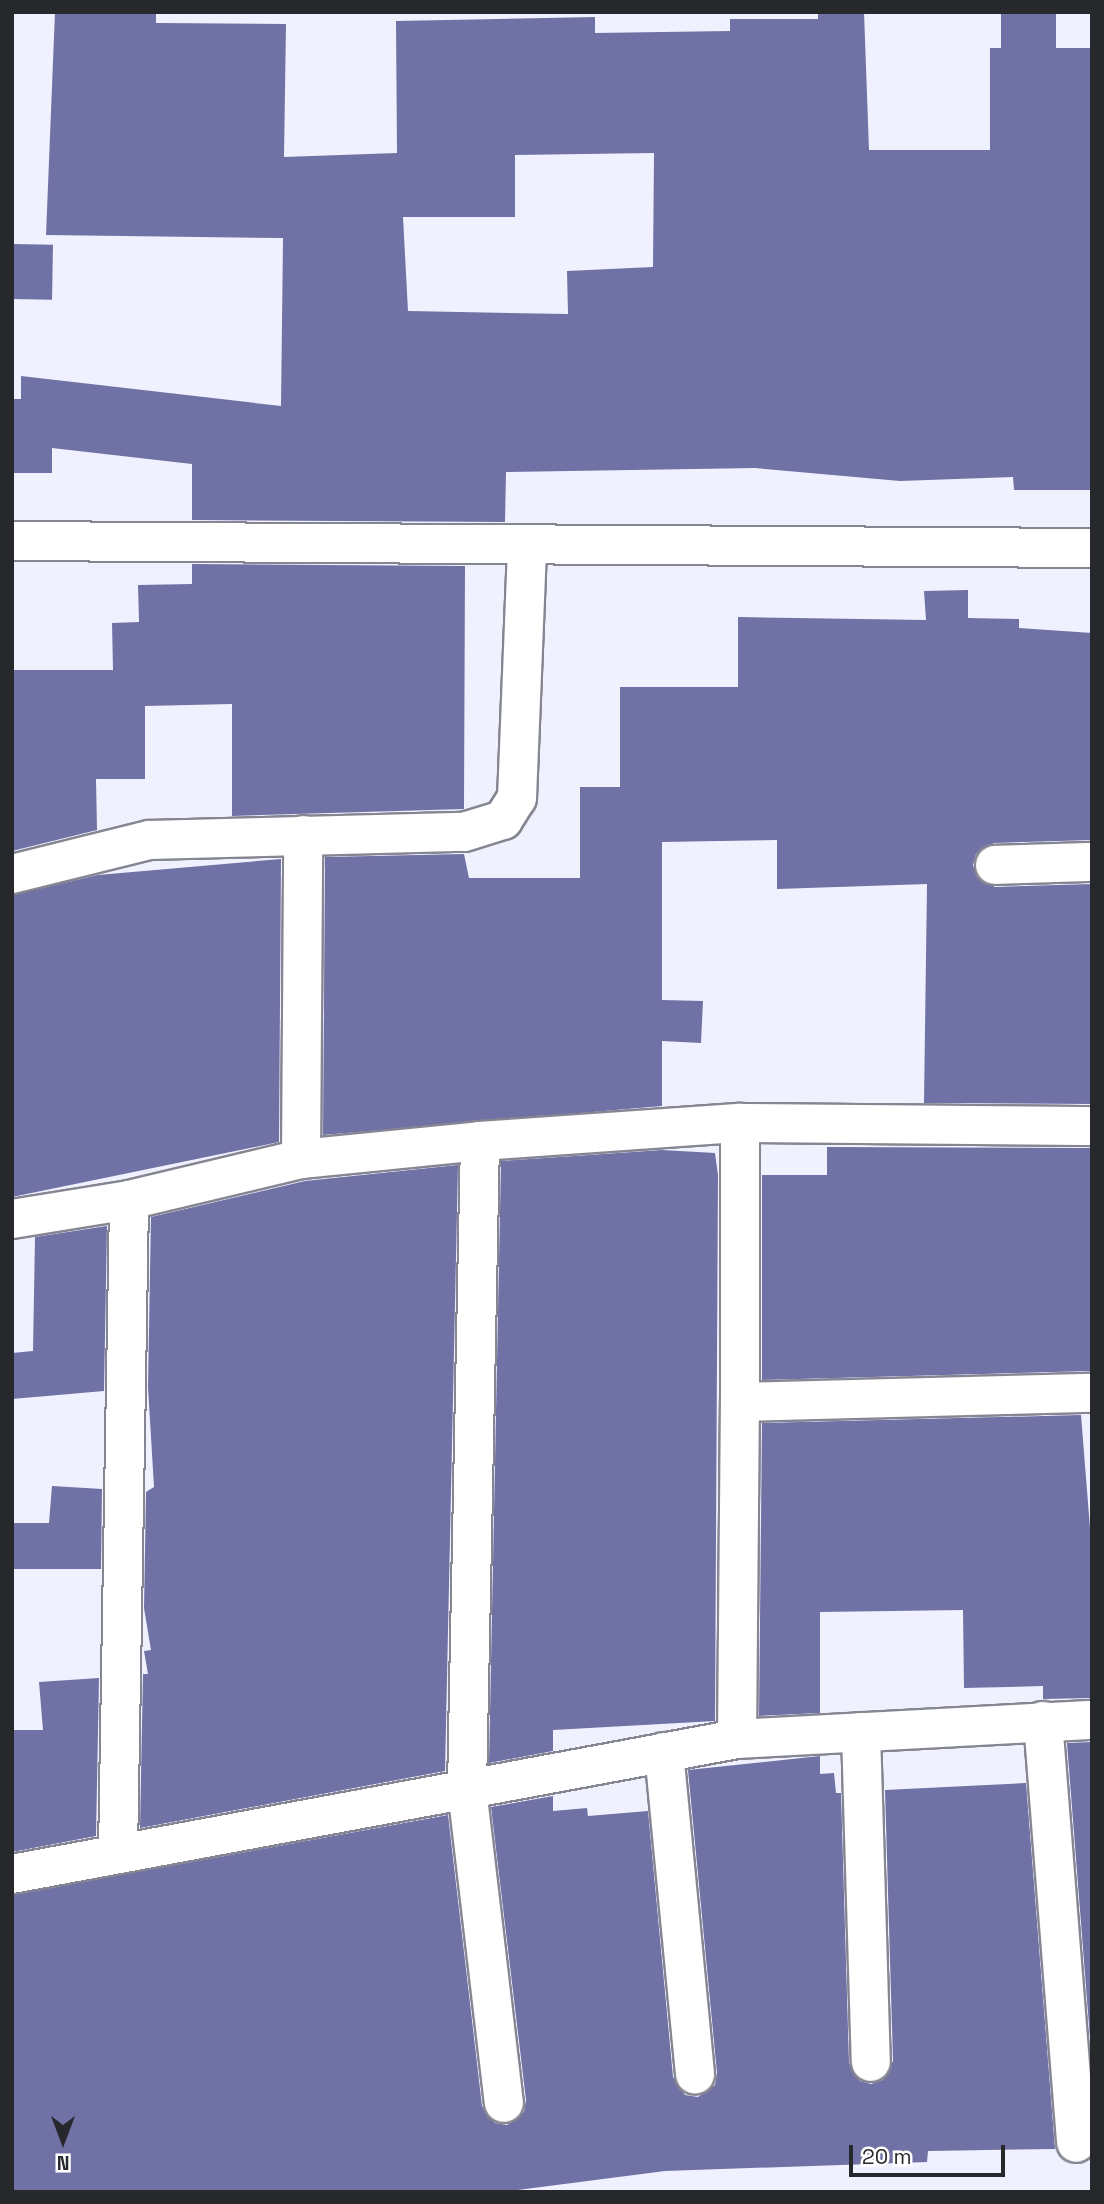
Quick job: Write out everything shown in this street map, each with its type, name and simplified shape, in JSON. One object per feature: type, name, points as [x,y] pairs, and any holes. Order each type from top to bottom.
[{"type":"street","points":[[12,541],[1092,548]]},
{"type":"street","points":[[12,874],[149,840],[464,832],[503,820],[517,798],[527,544]]},
{"type":"street","points":[[301,1159],[303,835]]},
{"type":"street","points":[[995,865],[1092,863]]},
{"type":"street","points":[[12,1219],[129,1200],[301,1159],[480,1142],[740,1123],[1092,1126]]},
{"type":"street","points":[[737,1739],[740,1123]]},
{"type":"street","points":[[480,1142],[467,1788],[504,2103]]},
{"type":"street","points":[[118,1853],[129,1200]]},
{"type":"street","points":[[740,1402],[1092,1393]]},
{"type":"street","points":[[12,1874],[737,1739],[1092,1720]]},
{"type":"street","points":[[1043,1721],[1076,2143]]},
{"type":"street","points":[[861,1732],[872,2062]]},
{"type":"street","points":[[664,1752],[695,2075]]},
{"type":"building","points":[[55,12],[156,12],[156,23],[286,24],[284,157],[397,153],[396,21],[595,17],[595,33],[730,31],[730,19],[818,19],[818,12],[864,12],[869,150],[990,150],[990,48],[1001,48],[1001,12],[1056,12],[1056,48],[1092,48],[1092,490],[1014,490],[1013,477],[900,481],[755,468],[506,472],[505,522],[192,520],[192,464],[52,448],[52,473],[12,473],[12,399],[21,399],[21,376],[281,406],[283,238],[46,235]],"holes":[[[654,153],[653,267],[567,271],[568,314],[408,311],[403,217],[515,217],[515,155]]]},
{"type":"building","points":[[12,244],[53,245],[52,300],[12,299]]},
{"type":"building","points":[[192,564],[465,566],[464,809],[232,816],[232,704],[145,706],[145,779],[96,779],[97,830],[12,851],[12,670],[113,670],[112,623],[139,622],[138,585],[192,584]]},
{"type":"building","points":[[968,590],[968,618],[1019,619],[1019,628],[1092,633],[1092,840],[994,843],[976,854],[973,865],[977,877],[995,887],[1092,884],[1092,1104],[924,1103],[927,884],[777,889],[777,840],[662,842],[662,1000],[703,1001],[701,1043],[662,1041],[662,1106],[323,1135],[325,857],[464,854],[469,878],[580,878],[580,787],[620,787],[620,687],[738,687],[738,617],[926,620],[924,591]]},
{"type":"building","points":[[281,859],[279,1142],[12,1197],[12,895],[98,875]]},
{"type":"building","points":[[827,1147],[1092,1148],[1092,1371],[762,1380],[762,1175],[827,1175]]},
{"type":"building","points":[[662,1150],[715,1153],[718,1175],[715,1721],[553,1730],[553,1751],[489,1763],[501,1161]]},
{"type":"building","points":[[458,1165],[445,1771],[140,1828],[143,1674],[148,1674],[144,1651],[151,1650],[144,1608],[146,1492],[154,1487],[148,1387],[151,1217],[305,1181]]},
{"type":"building","points":[[107,1226],[104,1391],[12,1399],[12,1353],[33,1351],[35,1237]]},
{"type":"building","points":[[1081,1415],[1092,1553],[1092,1698],[1043,1699],[1043,1686],[964,1688],[963,1610],[820,1612],[820,1713],[759,1716],[762,1423]]},
{"type":"building","points":[[52,1486],[102,1489],[101,1569],[12,1569],[12,1523],[49,1523]]},
{"type":"building","points":[[99,1678],[96,1836],[12,1852],[12,1730],[43,1730],[39,1682]]},
{"type":"building","points":[[1092,1742],[1092,2064],[1067,1743]]},
{"type":"building","points":[[820,1756],[820,1774],[834,1773],[836,1793],[841,1793],[849,2063],[860,2081],[871,2084],[883,2080],[893,2061],[885,1790],[1026,1783],[1055,2149],[928,2151],[927,2162],[665,2171],[503,2192],[12,2192],[12,1895],[448,1815],[482,2106],[495,2123],[507,2125],[524,2112],[526,2100],[491,1807],[553,1796],[553,1811],[587,1808],[588,1816],[648,1811],[673,2077],[685,2095],[698,2097],[715,2085],[717,2073],[688,1770]]}]
